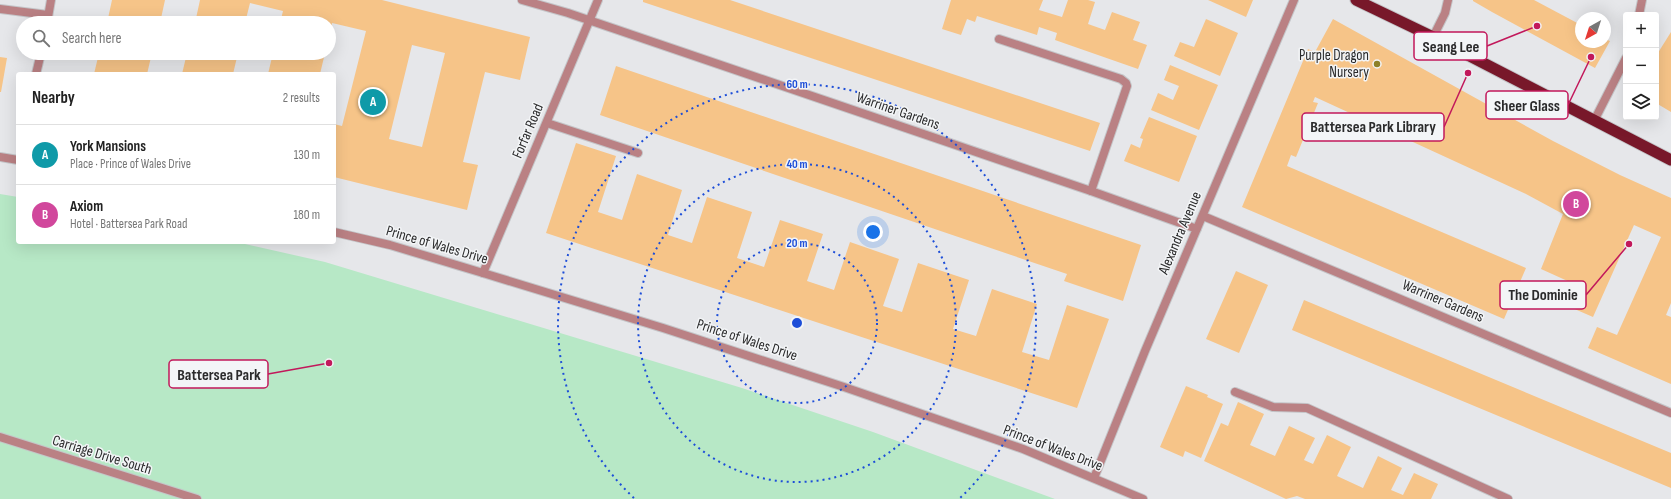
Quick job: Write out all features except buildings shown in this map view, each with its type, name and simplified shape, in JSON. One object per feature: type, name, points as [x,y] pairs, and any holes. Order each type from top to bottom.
[{"type":"highway","points":[[1356,0],[1433,37],[1671,160]]},
{"type":"street","points":[[48,16],[51,0]]},
{"type":"street","name":"Warriner Gardens","points":[[522,0],[568,13],[1091,191],[1197,229]]},
{"type":"street","name":"Forfar Road","points":[[483,273],[598,0]]},
{"type":"street","name":"Alexandra Avenue","points":[[1094,478],[1145,351],[1294,0]]},
{"type":"street","points":[[1433,37],[1445,14],[1448,0]]},
{"type":"street","points":[[1640,12],[1642,0]]},
{"type":"street","points":[[0,9],[33,16]]},
{"type":"street","points":[[999,38],[1121,79],[1126,83],[1127,86],[1091,191]]},
{"type":"street","points":[[36,72],[39,60]]},
{"type":"street","points":[[1594,121],[1623,64]]},
{"type":"street","points":[[546,123],[638,153]]},
{"type":"street","points":[[0,157],[16,160]]},
{"type":"street","name":"Warriner Gardens","points":[[1203,216],[1671,413]]},
{"type":"street","name":"Prince of Wales Drive","points":[[336,232],[390,245],[483,273],[663,328],[844,387],[1023,449],[1143,499]]},
{"type":"street","points":[[1235,392],[1273,408],[1307,408],[1508,499]]},
{"type":"street","name":"Carriage Drive South","points":[[0,437],[196,499]]},
{"type":"green space","points":[[0,194],[16,197],[16,244],[245,244],[325,262],[742,388],[873,432],[1055,499],[0,499]]},
{"type":"place","name":"Seang Lee","points":[[1537,26]]},
{"type":"place","name":"Sheer Glass","points":[[1591,57]]},
{"type":"place","name":"Purple Dragon Nursery","points":[[1377,64]]},
{"type":"place","name":"Battersea Park Library","points":[[1468,73]]},
{"type":"place","name":"York Mansions","points":[[373,102]]},
{"type":"place","name":"Axiom","points":[[1576,204]]},
{"type":"place","name":"The Dominie","points":[[1629,244]]},
{"type":"place","name":"Battersea Park","points":[[329,363]]}]
